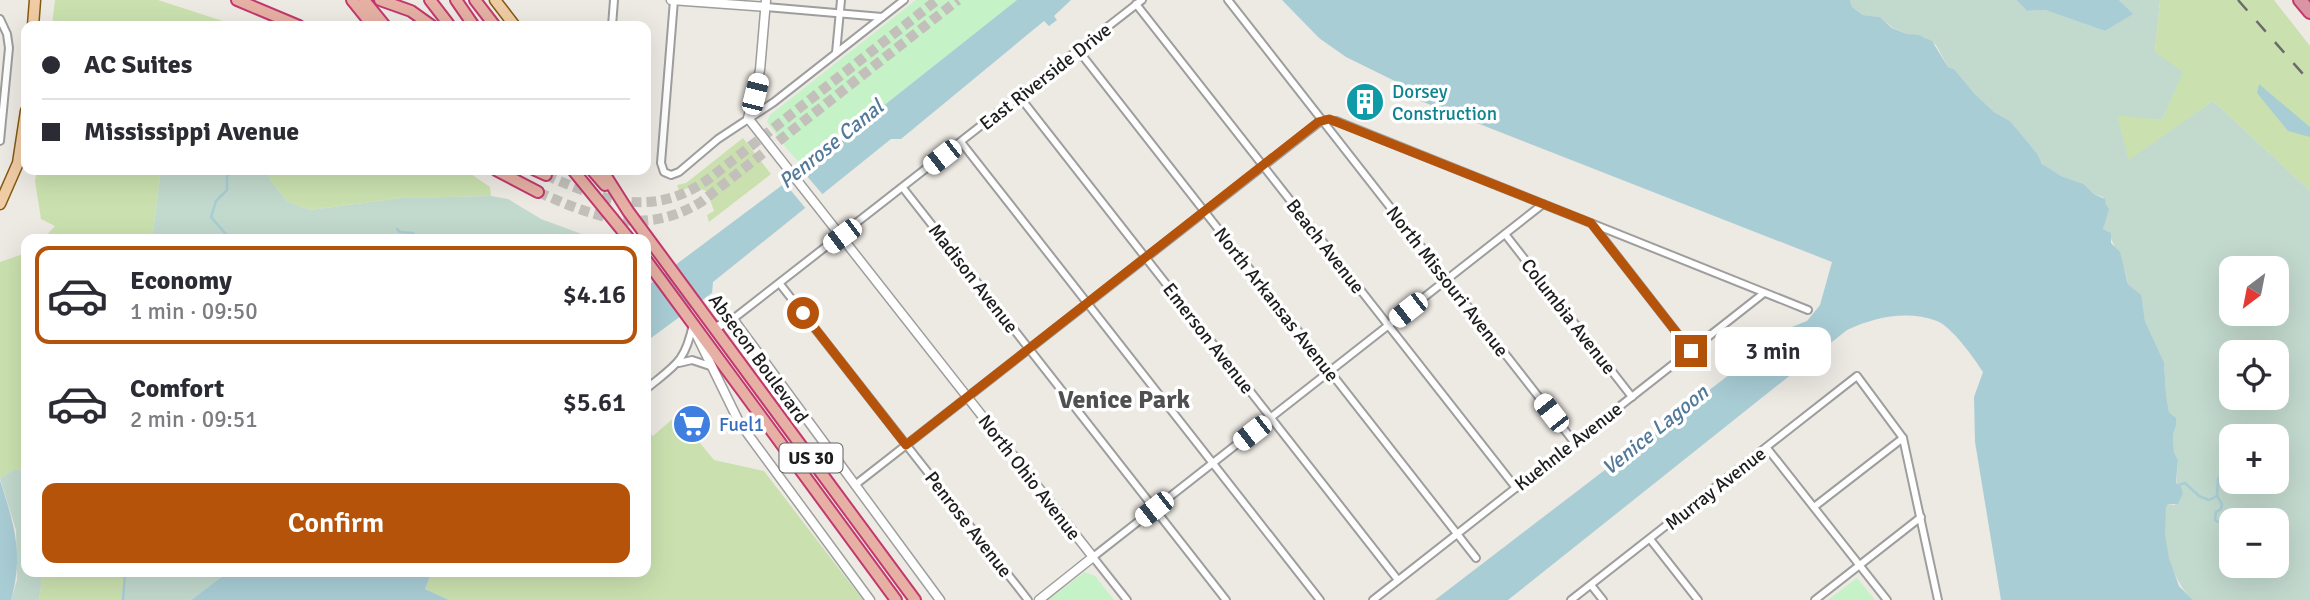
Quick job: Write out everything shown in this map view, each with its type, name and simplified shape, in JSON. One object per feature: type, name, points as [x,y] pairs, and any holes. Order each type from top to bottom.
[{"type":"highway","points":[[237,0],[287,21]]},
{"type":"highway","points":[[352,0],[369,21]]},
{"type":"highway","points":[[364,0],[381,21]]},
{"type":"highway","points":[[380,0],[411,11],[425,21]]},
{"type":"highway","points":[[430,0],[446,21]]},
{"type":"highway","points":[[456,0],[471,21]]},
{"type":"highway","points":[[475,0],[491,21]]},
{"type":"highway","points":[[2300,0],[2310,12]]},
{"type":"highway","points":[[507,175],[538,191]]},
{"type":"highway","points":[[577,175],[625,234]]},
{"type":"highway","points":[[596,175],[628,211]]},
{"type":"highway","name":"Absecon Boulevard","points":[[605,175],[645,234]]},
{"type":"highway","name":"Absecon Boulevard","points":[[651,242],[915,600]]},
{"type":"highway","name":"Absecon Boulevard","points":[[651,268],[896,600]]},
{"type":"main road","points":[[33,21],[35,0]]},
{"type":"main road","points":[[495,0],[511,21]]},
{"type":"main road","points":[[0,204],[18,163],[21,144]]},
{"type":"street","points":[[612,21],[614,0]]},
{"type":"street","points":[[882,17],[766,4],[673,0],[662,169],[669,175],[679,172],[748,118],[774,102],[904,0]]},
{"type":"street","points":[[836,53],[841,0]]},
{"type":"street","name":"North Missouri Avenue","points":[[1228,0],[1574,442]]},
{"type":"street","name":"East Riverside Drive","points":[[715,328],[733,319],[780,284],[1139,2]]},
{"type":"street","name":"Beach Avenue","points":[[1139,2],[1516,488]]},
{"type":"street","points":[[748,118],[760,70],[766,4]]},
{"type":"street","points":[[0,19],[7,34],[9,48],[0,141]]},
{"type":"street","name":"North Arkansas Avenue","points":[[1078,50],[1476,558]]},
{"type":"street","name":"Emerson Avenue","points":[[1020,96],[1398,580]]},
{"type":"street","name":"North Ohio Avenue","points":[[748,118],[1127,600]]},
{"type":"street","points":[[855,485],[1322,120],[1336,121],[1808,310]]},
{"type":"street","points":[[961,142],[1320,600]]},
{"type":"street","name":"Madison Avenue","points":[[903,188],[1226,600]]},
{"type":"street","points":[[1039,600],[1544,204]]},
{"type":"street","points":[[1591,223],[1691,351]]},
{"type":"street","name":"Columbia Avenue","points":[[1505,234],[1632,397]]},
{"type":"street","name":"Penrose Avenue","points":[[780,284],[1028,600]]},
{"type":"street","name":"Kuehnle Avenue","points":[[1373,600],[1764,293]]},
{"type":"street","name":"Absecon Boulevard","points":[[733,319],[940,600]]},
{"type":"street","points":[[651,385],[679,363],[687,348],[692,324]]},
{"type":"street","name":"Absecon Boulevard","points":[[692,324],[710,366],[744,430],[870,600]]},
{"type":"street","points":[[679,363],[692,360],[710,366]]},
{"type":"street","name":"Murray Avenue","points":[[1571,600],[1857,376],[1903,438]]},
{"type":"street","points":[[1814,507],[1903,438],[1938,600]]},
{"type":"street","points":[[1767,448],[1887,600]]},
{"type":"street","points":[[1815,600],[1921,517]]},
{"type":"street","points":[[1650,539],[1698,600]]},
{"type":"street","points":[[1591,585],[1603,600]]},
{"type":"green space","points":[[55,0],[158,0],[223,21],[53,21]]},
{"type":"green space","points":[[916,0],[1017,0],[805,168],[767,122],[770,115]]},
{"type":"green space","points":[[1850,0],[2016,0],[2027,11],[2045,10],[2105,31],[2132,14],[2119,0],[2160,0],[2155,52],[2183,72],[2162,120],[2117,115],[2129,160],[2213,101],[2310,191],[2310,600],[2193,600],[2185,591],[2173,570],[2164,531],[2166,506],[2175,505],[2178,460],[2174,452],[2173,435],[2176,426],[2174,416],[2169,412],[2164,362],[2145,321],[2140,295],[2128,284],[2108,231],[2103,230],[2106,205],[2103,197],[2094,194],[2084,184],[2061,176],[2044,166],[2010,121],[1994,112],[1954,69],[1948,67],[1936,45],[1924,37],[1893,28],[1880,17],[1863,15],[1852,7]]},
{"type":"green space","points":[[2160,0],[2274,0],[2310,46],[2310,191],[2213,101],[2129,161],[2116,114],[2162,120],[2182,73],[2155,52]]},
{"type":"green space","points":[[743,138],[771,174],[709,222],[707,215],[714,211],[707,191],[692,187],[679,191],[677,185],[686,183]]},
{"type":"green space","points":[[36,175],[160,175],[153,234],[48,234],[55,226],[41,219]]},
{"type":"green space","points":[[160,175],[270,175],[270,180],[287,201],[310,210],[401,198],[491,196],[508,199],[541,219],[582,234],[153,234]]},
{"type":"green space","points":[[270,175],[472,175],[490,187],[491,196],[401,198],[310,210],[287,201],[270,180]]},
{"type":"green space","points":[[21,255],[21,470],[15,469],[0,478],[0,262]]},
{"type":"green space","points":[[677,415],[714,460],[764,471],[863,600],[449,600],[425,589],[430,577],[651,577],[651,434],[653,436]]},
{"type":"green space","points":[[15,469],[21,470],[21,577],[42,577],[39,600],[11,600],[17,580],[16,530],[0,478]]},
{"type":"green space","points":[[1085,572],[1095,576],[1114,600],[1048,600]]},
{"type":"green space","points":[[42,577],[124,577],[122,600],[39,600]]},
{"type":"green space","points":[[124,577],[221,577],[191,600],[122,600]]},
{"type":"green space","points":[[1857,578],[1875,600],[1828,600]]},
{"type":"water","points":[[1017,0],[1071,0],[1054,16],[1057,20],[1049,26],[1044,21],[901,139],[891,139],[713,282],[712,293],[651,338],[651,283],[805,168]]},
{"type":"water","points":[[1282,0],[1850,0],[1852,7],[1863,15],[1880,17],[1892,28],[1932,41],[1948,67],[1954,69],[1994,112],[2010,121],[2042,164],[2061,176],[2084,184],[2094,194],[2105,199],[2109,209],[2103,229],[2111,233],[2111,243],[2120,252],[2128,284],[2141,295],[2145,321],[2164,362],[2169,412],[2176,418],[2173,435],[2174,452],[2178,460],[2176,483],[2183,493],[2178,504],[2168,504],[2166,507],[2165,535],[2169,558],[2179,586],[2193,600],[2001,600],[1975,442],[1974,397],[1983,372],[1943,324],[1914,316],[1891,316],[1847,330],[1508,600],[1435,600],[1742,365],[1777,333],[1807,321],[1820,305],[1832,262],[1408,96],[1411,89],[1346,57],[1319,38]]},
{"type":"water","points":[[2016,0],[2119,0],[2133,14],[2105,31],[2045,10],[2027,11]]},
{"type":"water","points":[[2259,84],[2310,127],[2310,137],[2288,131],[2257,93]]},
{"type":"water","points":[[0,480],[16,539],[17,568],[11,600],[0,600]]},
{"type":"water","points":[[221,577],[430,577],[425,589],[449,600],[191,600]]},
{"type":"pier","points":[[800,168],[824,196],[807,210],[783,181]]},
{"type":"waterway","points":[[226,234],[211,217],[216,201],[227,190],[228,175]]},
{"type":"waterway","points":[[397,229],[414,234]]},
{"type":"waterway","points":[[2219,478],[2217,496],[2221,508]]},
{"type":"waterway","points":[[2179,485],[2185,483],[2199,496],[2209,500],[2217,496]]},
{"type":"waterway","points":[[2219,510],[2215,520],[2219,522]]},
{"type":"waterway","points":[[123,600],[125,577]]},
{"type":"tunnel","points":[[546,175],[588,192],[629,202],[649,202],[689,191],[710,178],[937,0]]},
{"type":"tunnel","points":[[538,192],[580,209],[620,220],[660,219],[680,213],[701,202],[958,0]]},
{"type":"railway","points":[[2238,0],[2310,82]]},
{"type":"place","name":"Dorsey Construction","points":[[1365,102]]},
{"type":"place","name":"Fuel1","points":[[692,424]]},
{"type":"district","name":"Venice Park","points":[[1124,399]]},
{"type":"route","points":[[803,313],[906,445],[1318,122],[1329,119],[1591,223],[1691,351]]},
{"type":"water label","name":"Penrose Canal","points":[[831,144]]},
{"type":"water label","name":"Venice Lagoon","points":[[1655,430]]}]
